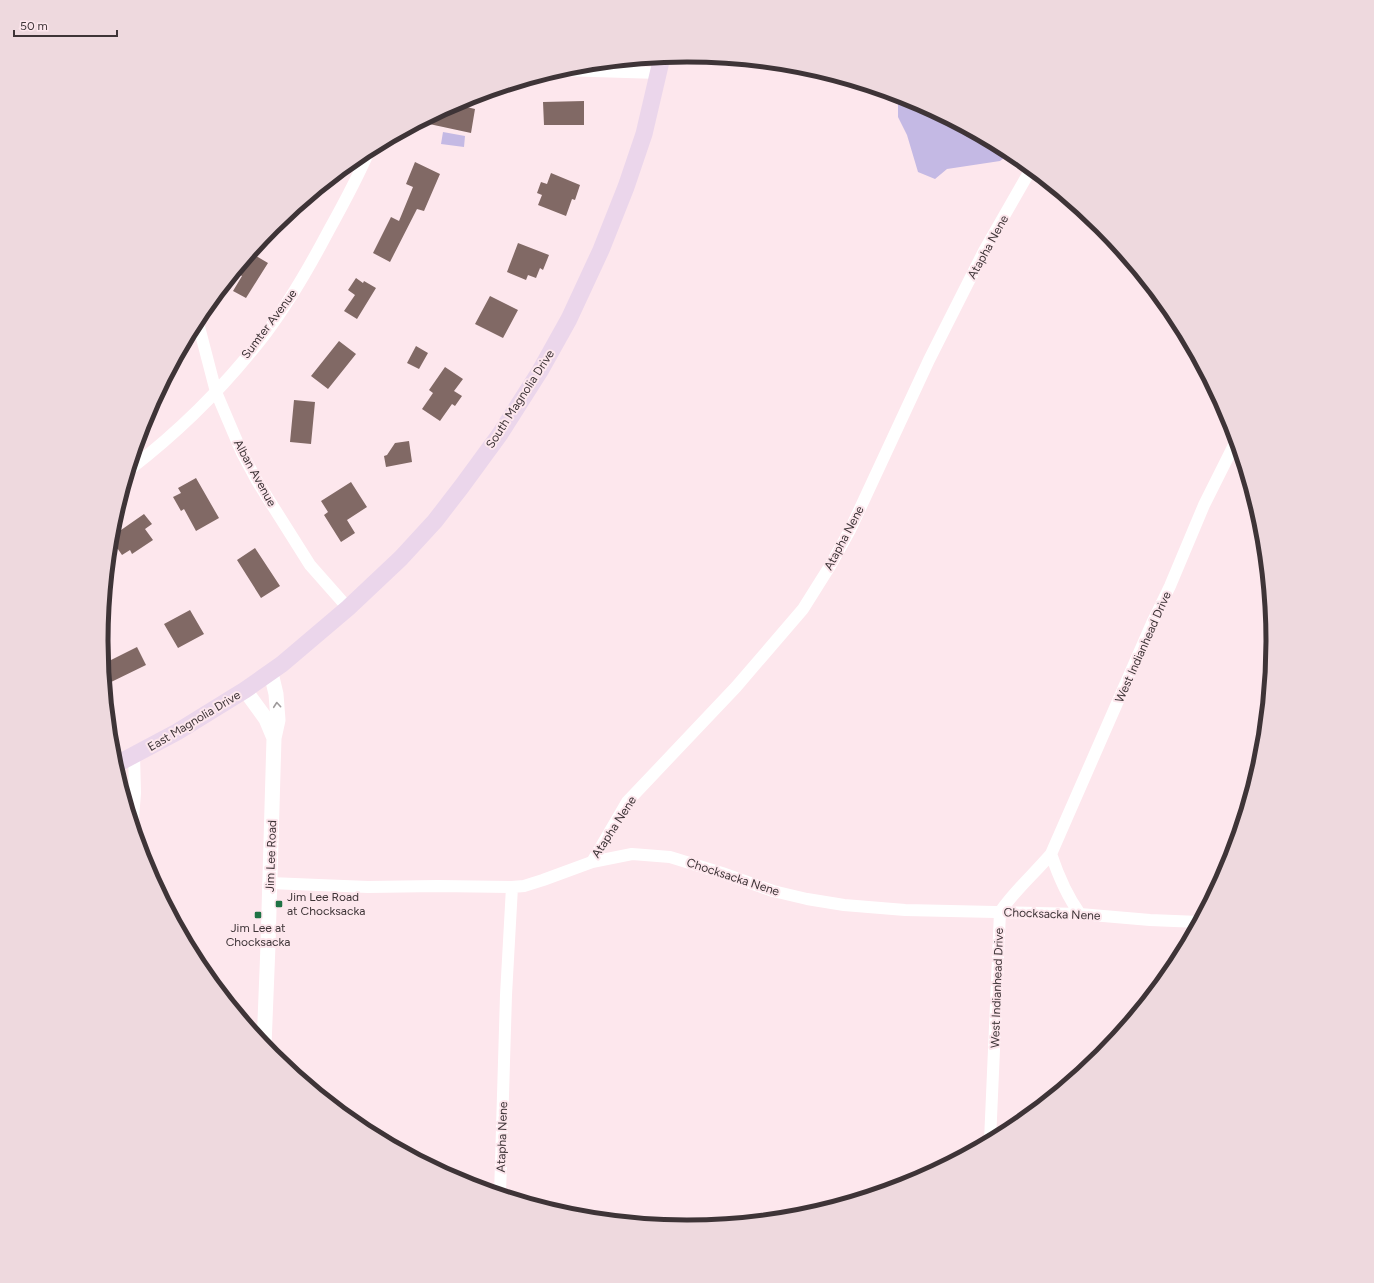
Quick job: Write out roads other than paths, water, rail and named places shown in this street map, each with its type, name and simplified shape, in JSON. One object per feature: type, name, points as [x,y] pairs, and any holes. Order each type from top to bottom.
[{"type":"main road","name":"South Magnolia Drive","points":[[271,673],[348,608],[401,558],[435,521],[500,434],[540,371],[569,319],[601,250],[626,187],[644,134],[661,65]]},
{"type":"main road","name":"East Magnolia Drive","points":[[121,762],[177,732],[271,673]]},
{"type":"street","points":[[606,68],[661,65]]},
{"type":"street","name":"Sumter Avenue","points":[[135,466],[157,449],[216,392],[266,333],[306,274],[356,181],[365,160]]},
{"type":"street","name":"Atapha Nene","points":[[592,862],[627,802],[736,687],[803,609],[830,566],[850,530],[929,360],[984,251],[1029,174]]},
{"type":"street","name":"Alban Avenue","points":[[199,329],[216,392],[242,453],[257,481],[310,565],[348,608]]},
{"type":"street","name":"West Indianhead Drive","points":[[990,1135],[1000,912],[1008,900],[1037,871],[1051,854],[1153,621],[1170,586],[1204,505],[1233,447]]},
{"type":"street","name":"Jim Lee Road","points":[[264,1038],[274,738],[278,720],[276,694],[271,673]]},
{"type":"street","name":"Jim Lee Road","points":[[245,690],[266,719],[274,738]]},
{"type":"street","points":[[133,813],[135,793],[134,755]]},
{"type":"street","name":"Chocksacka Nene","points":[[270,884],[368,887],[512,887],[524,886],[592,862],[632,854],[670,857],[773,891],[807,899],[844,905],[905,910],[1080,914],[1150,920],[1194,922]]},
{"type":"street","points":[[1051,854],[1058,875],[1080,914]]},
{"type":"street","name":"Atapha Nene","points":[[500,1190],[506,1003],[512,887]]},
{"type":"place","name":"Jim Lee Road at Chocksacka","points":[[279,904]]},
{"type":"place","name":"Jim Lee at Chocksacka","points":[[258,915]]}]
